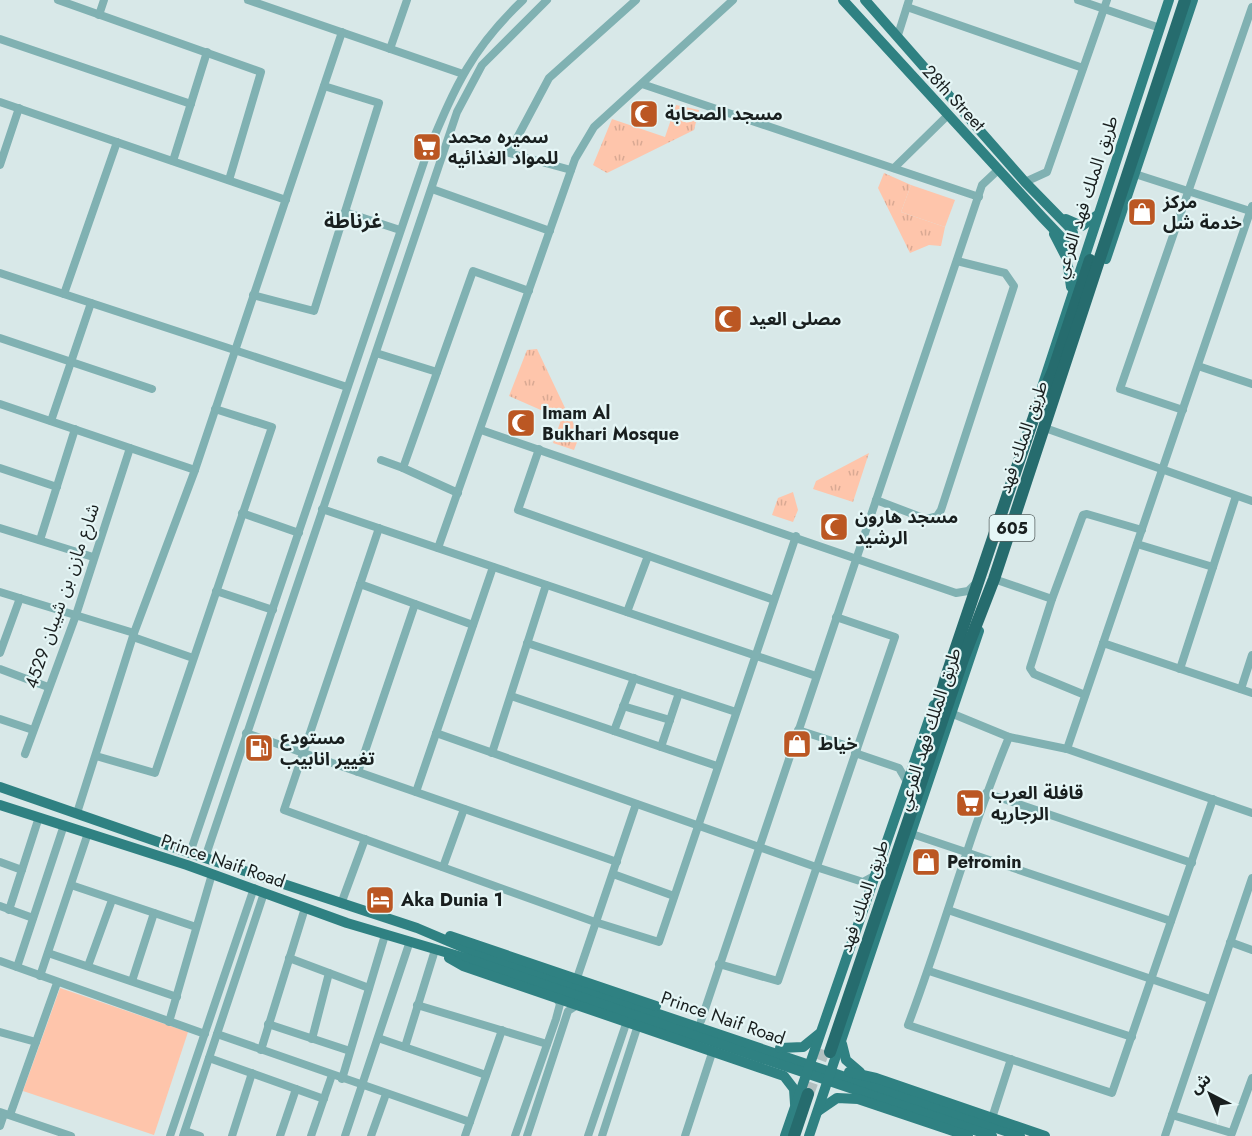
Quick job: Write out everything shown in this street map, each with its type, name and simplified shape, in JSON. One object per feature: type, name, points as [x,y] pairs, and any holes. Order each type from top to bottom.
[{"type":"highway","name":"طريق الملك فهد","points":[[826,1054],[946,677],[1038,405],[1053,371],[1178,0]]},
{"type":"highway","name":"طريق الملك فهد","points":[[826,1054],[963,659],[986,605],[1185,0]]},
{"type":"highway","points":[[794,1136],[812,1093]]},
{"type":"highway","points":[[800,1136],[812,1093]]},
{"type":"main road","name":"28th Street","points":[[843,0],[1042,217]]},
{"type":"main road","name":"28th Street","points":[[865,0],[1025,182],[1051,208]]},
{"type":"main road","name":"طريق الملك فهد الفرعي","points":[[1038,405],[1071,293],[1169,0]]},
{"type":"main road","name":"طريق الملك فهد الفرعي","points":[[1085,309],[1104,264],[1193,0]]},
{"type":"main road","points":[[1051,208],[1077,225],[1086,225],[1098,214]]},
{"type":"main road","points":[[1042,217],[1062,238],[1070,238],[1072,231],[1051,208]]},
{"type":"main road","points":[[1042,217],[1067,259],[1071,293]]},
{"type":"main road","name":"طريق الملك فهد الفرعي","points":[[826,1054],[842,1042],[852,1004],[953,714],[986,605]]},
{"type":"main road","name":"طريق الملك فهد الفرعي","points":[[819,1073],[826,1054],[822,1029],[835,1000],[906,780],[946,677]]},
{"type":"main road","name":"Prince Naif Road","points":[[0,787],[190,854],[417,928],[470,941],[780,1048],[804,1058],[837,1089],[862,1100]]},
{"type":"main road","name":"Prince Naif Road","points":[[0,805],[212,874],[385,935],[410,941],[718,1043],[1020,1136]]},
{"type":"main road","name":"Prince Naif Road","points":[[417,928],[469,950],[718,1043],[738,1058],[769,1070]]},
{"type":"main road","name":"Prince Naif Road","points":[[435,950],[463,966],[633,1023],[718,1043]]},
{"type":"main road","points":[[835,1000],[840,1009],[852,1004]]},
{"type":"main road","points":[[780,1048],[799,1048],[808,1045],[822,1029]]},
{"type":"main road","points":[[738,1058],[746,1055],[750,1047],[745,1036]]},
{"type":"main road","points":[[842,1042],[846,1060],[871,1077]]},
{"type":"main road","points":[[795,1107],[812,1093],[826,1054]]},
{"type":"main road","points":[[769,1070],[797,1075],[843,1071],[871,1077],[1045,1136]]},
{"type":"main road","points":[[769,1070],[784,1076],[792,1084],[795,1107],[785,1136]]},
{"type":"main road","points":[[809,1136],[815,1117],[812,1093],[807,1083],[819,1073]]},
{"type":"main road","points":[[862,1100],[859,1093],[860,1085],[871,1077]]},
{"type":"main road","name":"Prince Naif Road","points":[[880,1093],[992,1136]]},
{"type":"main road","points":[[815,1117],[832,1099],[843,1097],[862,1100],[968,1136]]},
{"type":"street","points":[[58,0],[261,72],[229,180]]},
{"type":"street","points":[[99,15],[104,0]]},
{"type":"street","points":[[248,0],[463,74]]},
{"type":"street","points":[[278,10],[281,0]]},
{"type":"street","points":[[390,49],[407,0]]},
{"type":"street","points":[[190,854],[426,156],[463,74],[494,27],[523,0]]},
{"type":"street","points":[[205,858],[457,112],[482,65],[547,0]]},
{"type":"street","points":[[571,170],[509,153],[549,78],[636,0]]},
{"type":"street","points":[[438,548],[571,170],[594,128],[733,0]]},
{"type":"street","points":[[1078,0],[1105,4],[1160,28]]},
{"type":"street","points":[[898,35],[908,3],[1083,68]]},
{"type":"street","points":[[1025,182],[1047,172],[1105,4]]},
{"type":"street","points":[[1182,410],[1120,389],[1252,7]]},
{"type":"street","points":[[77,813],[133,635],[195,470],[342,32]]},
{"type":"street","points":[[0,39],[190,104]]},
{"type":"street","points":[[173,161],[207,52]]},
{"type":"street","points":[[642,84],[979,196]]},
{"type":"street","points":[[254,295],[314,310],[379,103],[324,86]]},
{"type":"street","points":[[0,102],[286,200]]},
{"type":"street","points":[[0,165],[19,108]]},
{"type":"street","points":[[894,168],[947,116]]},
{"type":"street","points":[[64,294],[117,142]]},
{"type":"street","points":[[701,1021],[982,185],[998,170]]},
{"type":"street","points":[[1067,749],[1251,208],[1135,174]]},
{"type":"street","points":[[432,189],[550,231]]},
{"type":"street","points":[[345,212],[400,230]]},
{"type":"street","points":[[876,500],[926,519],[937,516],[941,510],[1014,286],[1005,273],[957,261]]},
{"type":"street","points":[[403,468],[473,271],[529,291]]},
{"type":"street","points":[[0,273],[347,387]]},
{"type":"street","points":[[51,421],[91,303]]},
{"type":"street","points":[[0,338],[152,389]]},
{"type":"street","points":[[376,353],[437,372]]},
{"type":"street","points":[[1198,366],[1252,384]]},
{"type":"street","points":[[0,404],[195,470]]},
{"type":"street","points":[[96,756],[155,773],[272,427],[215,409]]},
{"type":"street","points":[[1045,428],[1252,501]]},
{"type":"street","points":[[40,540],[75,429]]},
{"type":"street","points":[[481,430],[856,556],[956,593],[968,591],[979,580]]},
{"type":"street","name":"شارع مازن بن شيبان 4529","points":[[25,754],[76,615],[130,448]]},
{"type":"street","points":[[539,449],[518,510],[774,600]]},
{"type":"street","points":[[381,460],[458,493]]},
{"type":"street","points":[[0,468],[57,488]]},
{"type":"street","points":[[1180,669],[1236,496]]},
{"type":"street","points":[[322,509],[816,676]]},
{"type":"street","points":[[242,513],[299,533]]},
{"type":"street","points":[[1085,695],[1034,674],[1030,668],[1052,599],[1083,515],[1088,514],[1142,530]]},
{"type":"street","points":[[0,528],[93,557]]},
{"type":"street","points":[[379,528],[284,810],[595,922],[659,942],[796,536]]},
{"type":"street","points":[[1137,543],[1213,567]]},
{"type":"street","points":[[627,612],[648,556]]},
{"type":"street","points":[[416,792],[493,567]]},
{"type":"street","points":[[994,579],[1052,599]]},
{"type":"street","points":[[360,584],[473,625]]},
{"type":"street","points":[[492,753],[546,585]]},
{"type":"street","points":[[216,591],[273,610]]},
{"type":"street","points":[[0,592],[76,615],[193,658]]},
{"type":"street","points":[[0,653],[20,598]]},
{"type":"street","points":[[358,772],[415,604]]},
{"type":"street","points":[[719,964],[778,981],[895,637],[836,617]]},
{"type":"street","points":[[527,643],[736,712]]},
{"type":"street","points":[[1103,643],[1252,693]]},
{"type":"street","points":[[1241,689],[1252,655]]},
{"type":"street","points":[[0,669],[48,687]]},
{"type":"street","points":[[614,731],[634,678]]},
{"type":"street","points":[[662,747],[679,693]]},
{"type":"street","points":[[511,696],[717,766]]},
{"type":"street","points":[[623,706],[670,720]]},
{"type":"street","points":[[953,714],[1009,737],[1067,749],[1252,813]]},
{"type":"street","points":[[0,719],[33,730]]},
{"type":"street","points":[[798,730],[899,768],[906,780]]},
{"type":"street","points":[[246,733],[617,862]]},
{"type":"street","points":[[436,733],[816,867],[863,882],[874,876]]},
{"type":"street","points":[[1009,737],[986,793],[929,971],[908,1025],[1112,1093],[1153,980],[1213,799]]},
{"type":"street","points":[[986,793],[1192,863]]},
{"type":"street","points":[[577,978],[636,804]]},
{"type":"street","points":[[443,867],[464,809]]},
{"type":"street","points":[[9,910],[39,817]]},
{"type":"street","points":[[17,968],[64,825]]},
{"type":"street","points":[[198,829],[203,836],[212,835]]},
{"type":"street","points":[[40,976],[88,833]]},
{"type":"street","points":[[912,834],[1171,921]]},
{"type":"street","points":[[341,904],[365,839]]},
{"type":"street","points":[[0,862],[22,870]]},
{"type":"street","points":[[169,1022],[212,874]]},
{"type":"street","points":[[613,874],[674,896]]},
{"type":"street","points":[[1165,1136],[1252,878]]},
{"type":"street","points":[[71,885],[196,927]]},
{"type":"street","points":[[170,1136],[240,928],[259,891]]},
{"type":"street","points":[[200,1136],[184,1133],[252,930],[259,891]]},
{"type":"street","points":[[88,966],[112,900]]},
{"type":"street","points":[[0,906],[33,918]]},
{"type":"street","points":[[261,1050],[305,908]]},
{"type":"street","points":[[948,910],[1210,999]]},
{"type":"street","points":[[132,981],[154,913]]},
{"type":"street","points":[[240,928],[252,930]]},
{"type":"street","points":[[342,1079],[385,935]]},
{"type":"street","points":[[345,1136],[410,941]]},
{"type":"street","points":[[1230,942],[1252,950]]},
{"type":"street","points":[[405,1047],[435,950]]},
{"type":"street","points":[[48,953],[177,996]]},
{"type":"street","points":[[289,958],[369,988]]},
{"type":"street","points":[[0,961],[205,1034]]},
{"type":"street","points":[[929,971],[1132,1037]]},
{"type":"street","points":[[312,1039],[329,973]]},
{"type":"street","points":[[0,1126],[36,1042],[57,983]]},
{"type":"street","points":[[515,1136],[560,1004],[556,996]]},
{"type":"street","points":[[527,1136],[568,1011],[579,1004]]},
{"type":"street","points":[[417,1005],[547,1044]]},
{"type":"street","points":[[588,1136],[618,1048],[633,1023]]},
{"type":"street","points":[[602,1136],[629,1052],[633,1023]]},
{"type":"street","points":[[268,1024],[350,1051]]},
{"type":"street","points":[[465,1136],[502,1030]]},
{"type":"street","points":[[0,1032],[36,1042]]},
{"type":"street","points":[[217,1034],[470,1122]]},
{"type":"street","points":[[378,1038],[486,1075]]},
{"type":"street","points":[[685,1136],[718,1043]]},
{"type":"street","points":[[618,1048],[629,1052]]},
{"type":"street","points":[[209,1058],[324,1098]]},
{"type":"street","points":[[992,1118],[1011,1059]]},
{"type":"street","points":[[232,1136],[252,1073]]},
{"type":"street","points":[[191,1074],[202,1077]]},
{"type":"street","points":[[311,1136],[332,1075]]},
{"type":"street","points":[[1172,1115],[1232,1133],[1252,1078]]},
{"type":"street","points":[[280,1136],[296,1089]]},
{"type":"street","points":[[373,1136],[386,1094]]},
{"type":"street","points":[[5,1114],[70,1136]]},
{"type":"green space","points":[[676,105],[699,110],[694,130],[607,173],[593,165],[612,119],[665,137]]},
{"type":"green space","points":[[884,173],[911,185],[901,212],[945,227],[941,246],[929,245],[910,253],[878,188]]},
{"type":"green space","points":[[911,185],[955,200],[945,227],[901,212]]},
{"type":"green space","points":[[537,349],[566,410],[559,418],[509,396],[527,350]]},
{"type":"green space","points":[[569,413],[579,437],[574,450],[553,443],[561,420]]},
{"type":"green space","points":[[869,453],[853,502],[813,489],[816,481]]},
{"type":"green space","points":[[793,492],[798,510],[793,522],[772,515],[778,498]]},
{"type":"green space","points":[[60,988],[188,1032],[154,1135],[23,1091]]},
{"type":"tunnel","points":[[808,1094],[824,1050]]},
{"type":"place","name":"مسجد الصحابة","points":[[644,114]]},
{"type":"place","name":"سميره محمد للمواد الغذائيه","points":[[427,147]]},
{"type":"place","name":"مركز خدمة شل","points":[[1142,212]]},
{"type":"place","name":"مصلى العيد","points":[[728,319]]},
{"type":"place","name":"Imam Al Bukhari Mosque","points":[[521,423]]},
{"type":"place","name":"مسجد هارون الرشيد","points":[[834,527]]},
{"type":"place","name":"خياط","points":[[797,744]]},
{"type":"place","name":"مستودع تغيير انابيب","points":[[259,748]]},
{"type":"place","name":"قافلة العرب الرجاريه","points":[[970,803]]},
{"type":"place","name":"Petromin","points":[[926,862]]},
{"type":"place","name":"Aka Dunia 1","points":[[380,900]]},
{"type":"district","name":"غرناطة","points":[[353,221]]}]
